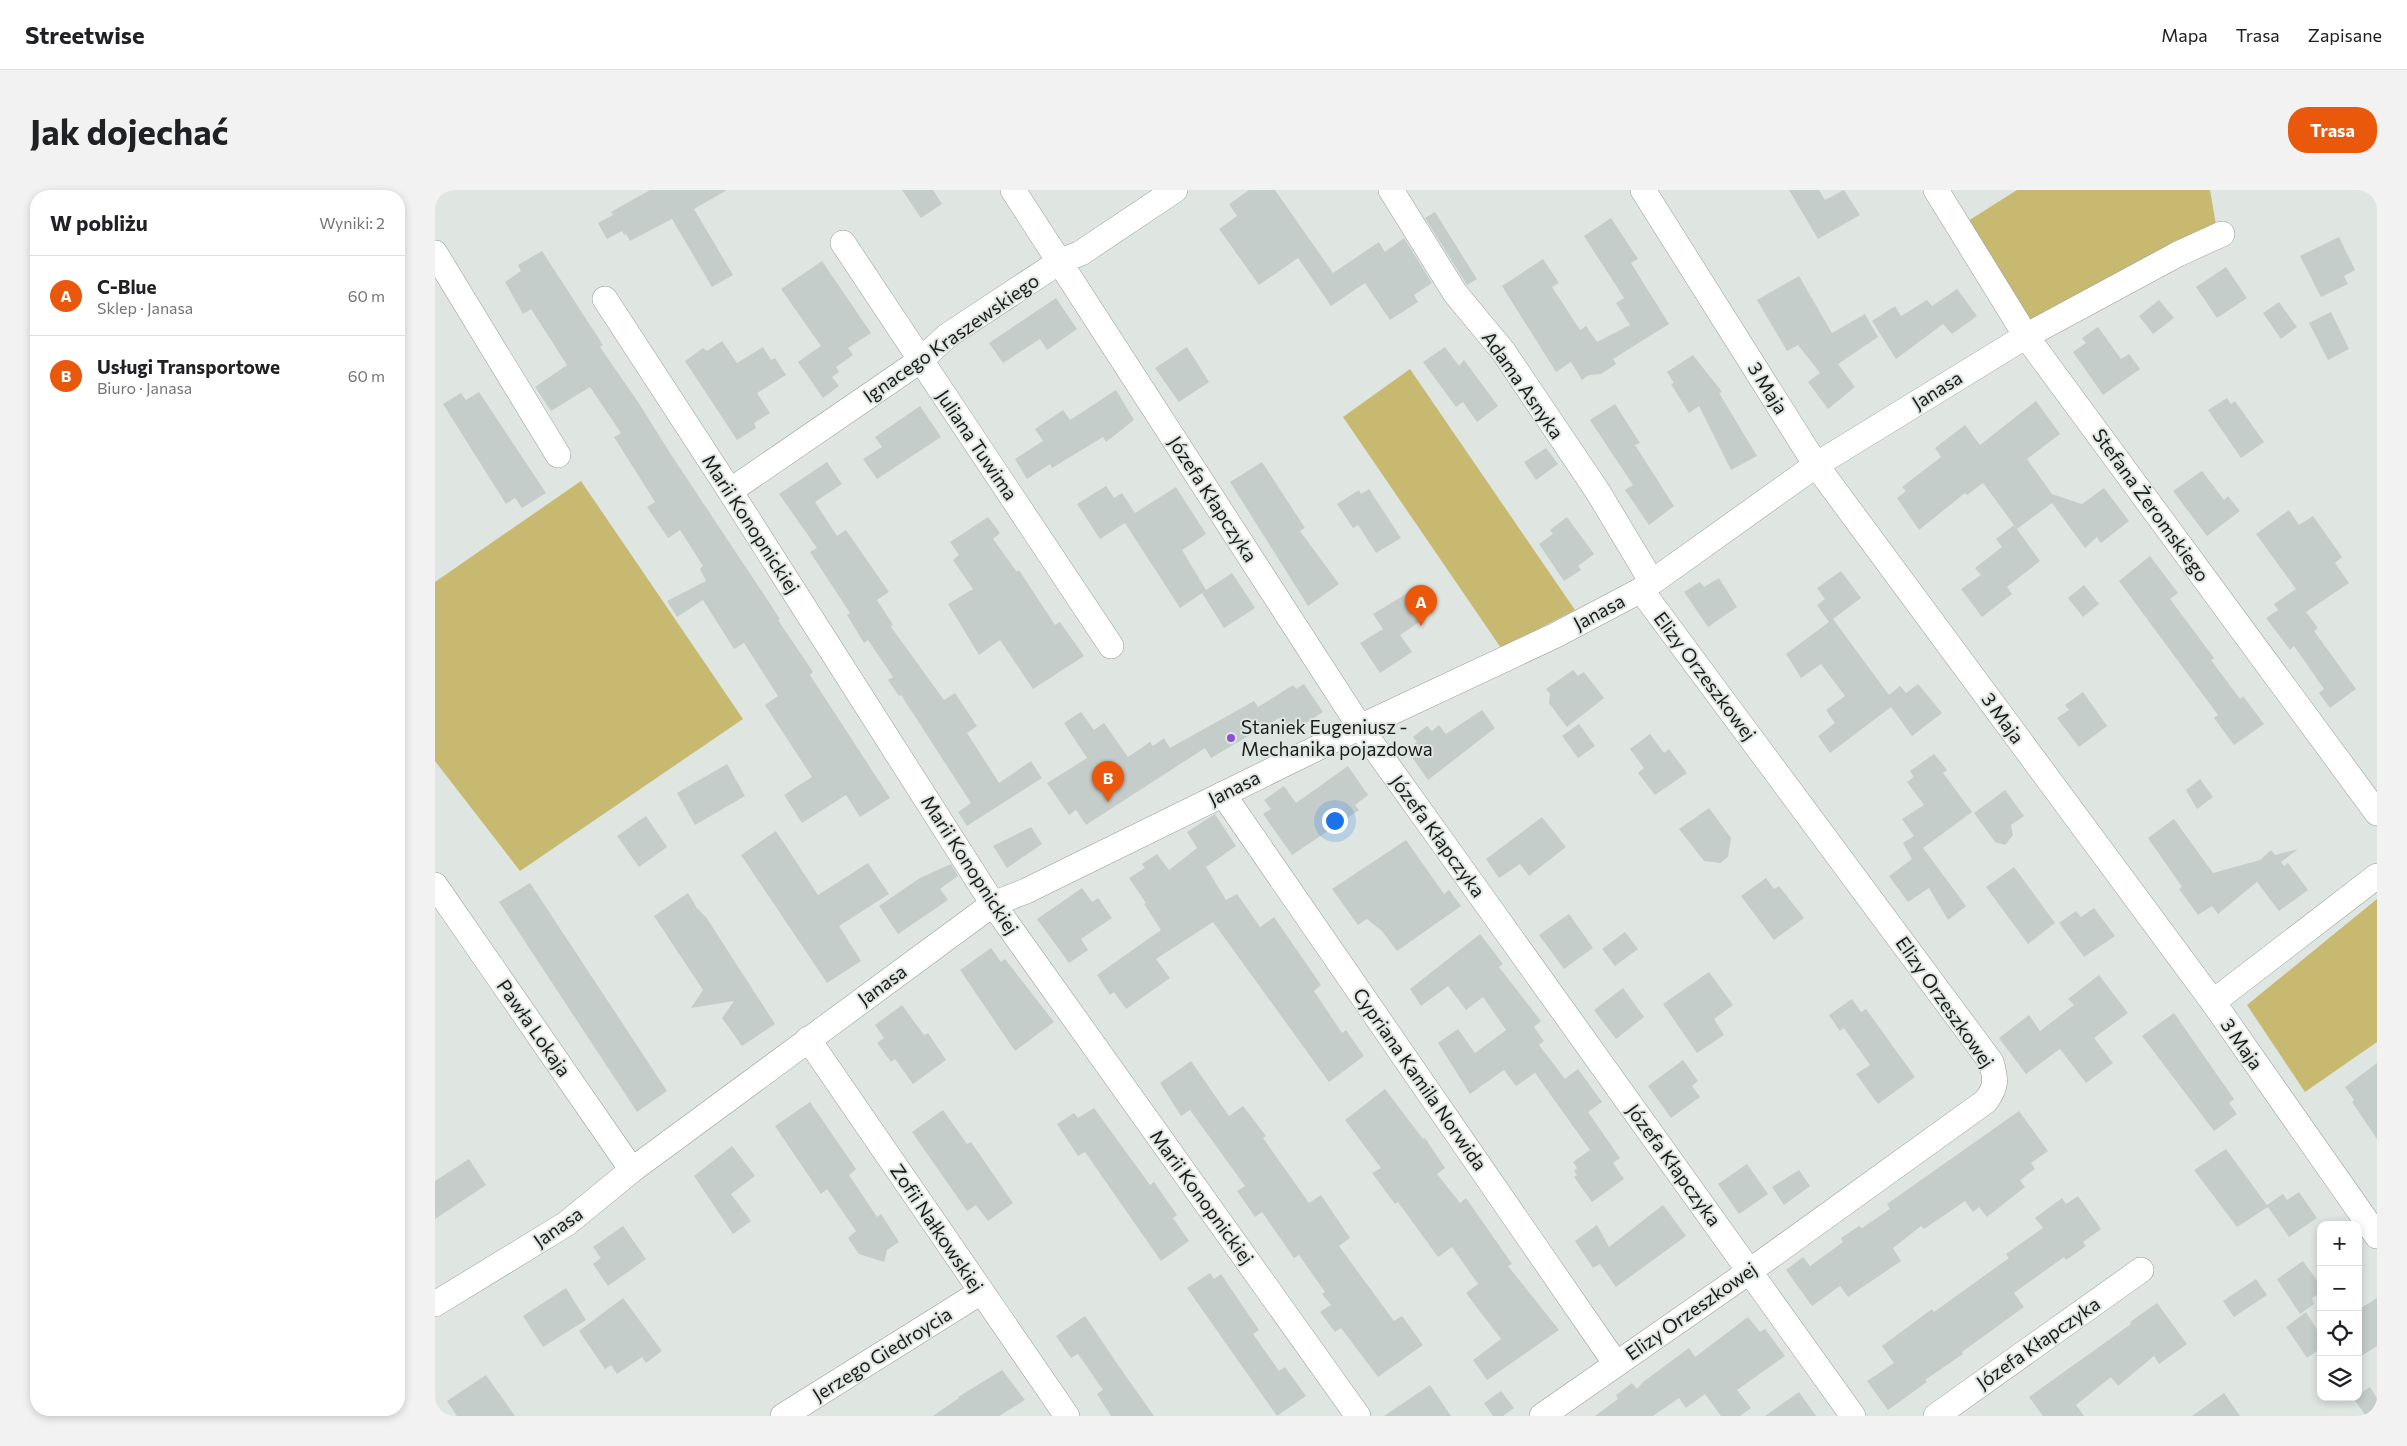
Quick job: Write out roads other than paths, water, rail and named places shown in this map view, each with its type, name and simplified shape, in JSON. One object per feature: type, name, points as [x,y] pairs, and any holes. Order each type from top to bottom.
[{"type":"street","name":"Józefa Kłapczyka","points":[[1013,190],[1360,727],[1853,1416]]},
{"type":"street","name":"Ignacego Kraszewskiego","points":[[730,492],[921,360],[947,336],[1059,262],[1081,253],[1175,190]]},
{"type":"street","name":"Adama Asnyka","points":[[1391,190],[1455,294],[1503,351],[1592,484],[1647,586]]},
{"type":"street","name":"3 Maja","points":[[1643,190],[1816,464],[2213,1002],[2377,1236]]},
{"type":"street","name":"Stefana Żeromskiego","points":[[1935,190],[2026,336],[2377,813]]},
{"type":"street","name":"Janasa","points":[[435,1304],[566,1224],[632,1170],[993,904],[1026,891],[1360,727],[1556,635],[1647,586],[1816,464],[2026,336],[2178,254],[2222,234]]},
{"type":"street","name":"Juliana Tuwima","points":[[843,243],[1111,646]]},
{"type":"street","points":[[435,253],[559,455]]},
{"type":"street","name":"Marii Konopnickiej","points":[[605,299],[993,904],[1358,1416]]},
{"type":"street","name":"Elizy Orzeszkowej","points":[[1542,1416],[1749,1271],[1986,1101],[1994,1090],[1996,1079],[1991,1062],[1647,586]]},
{"type":"street","name":"Cypriana Kamila Norwida","points":[[1223,794],[1616,1364]]},
{"type":"street","points":[[2213,1002],[2377,876]]},
{"type":"street","name":"Pawła Lokaja","points":[[435,885],[632,1170]]},
{"type":"street","name":"Zofii Nałkowskiej","points":[[808,1039],[1067,1416]]},
{"type":"street","name":"Józefa Kłapczyka","points":[[1936,1416],[2141,1270]]},
{"type":"street","name":"Jerzego Giedroycia","points":[[783,1416],[981,1292]]},
{"type":"place","name":"C-Blue","points":[[1421,626]]},
{"type":"place","name":"Staniek Eugeniusz - Mechanika pojazdowa","points":[[1231,738]]},
{"type":"place","name":"Usługi Transportowe","points":[[1108,802]]}]
